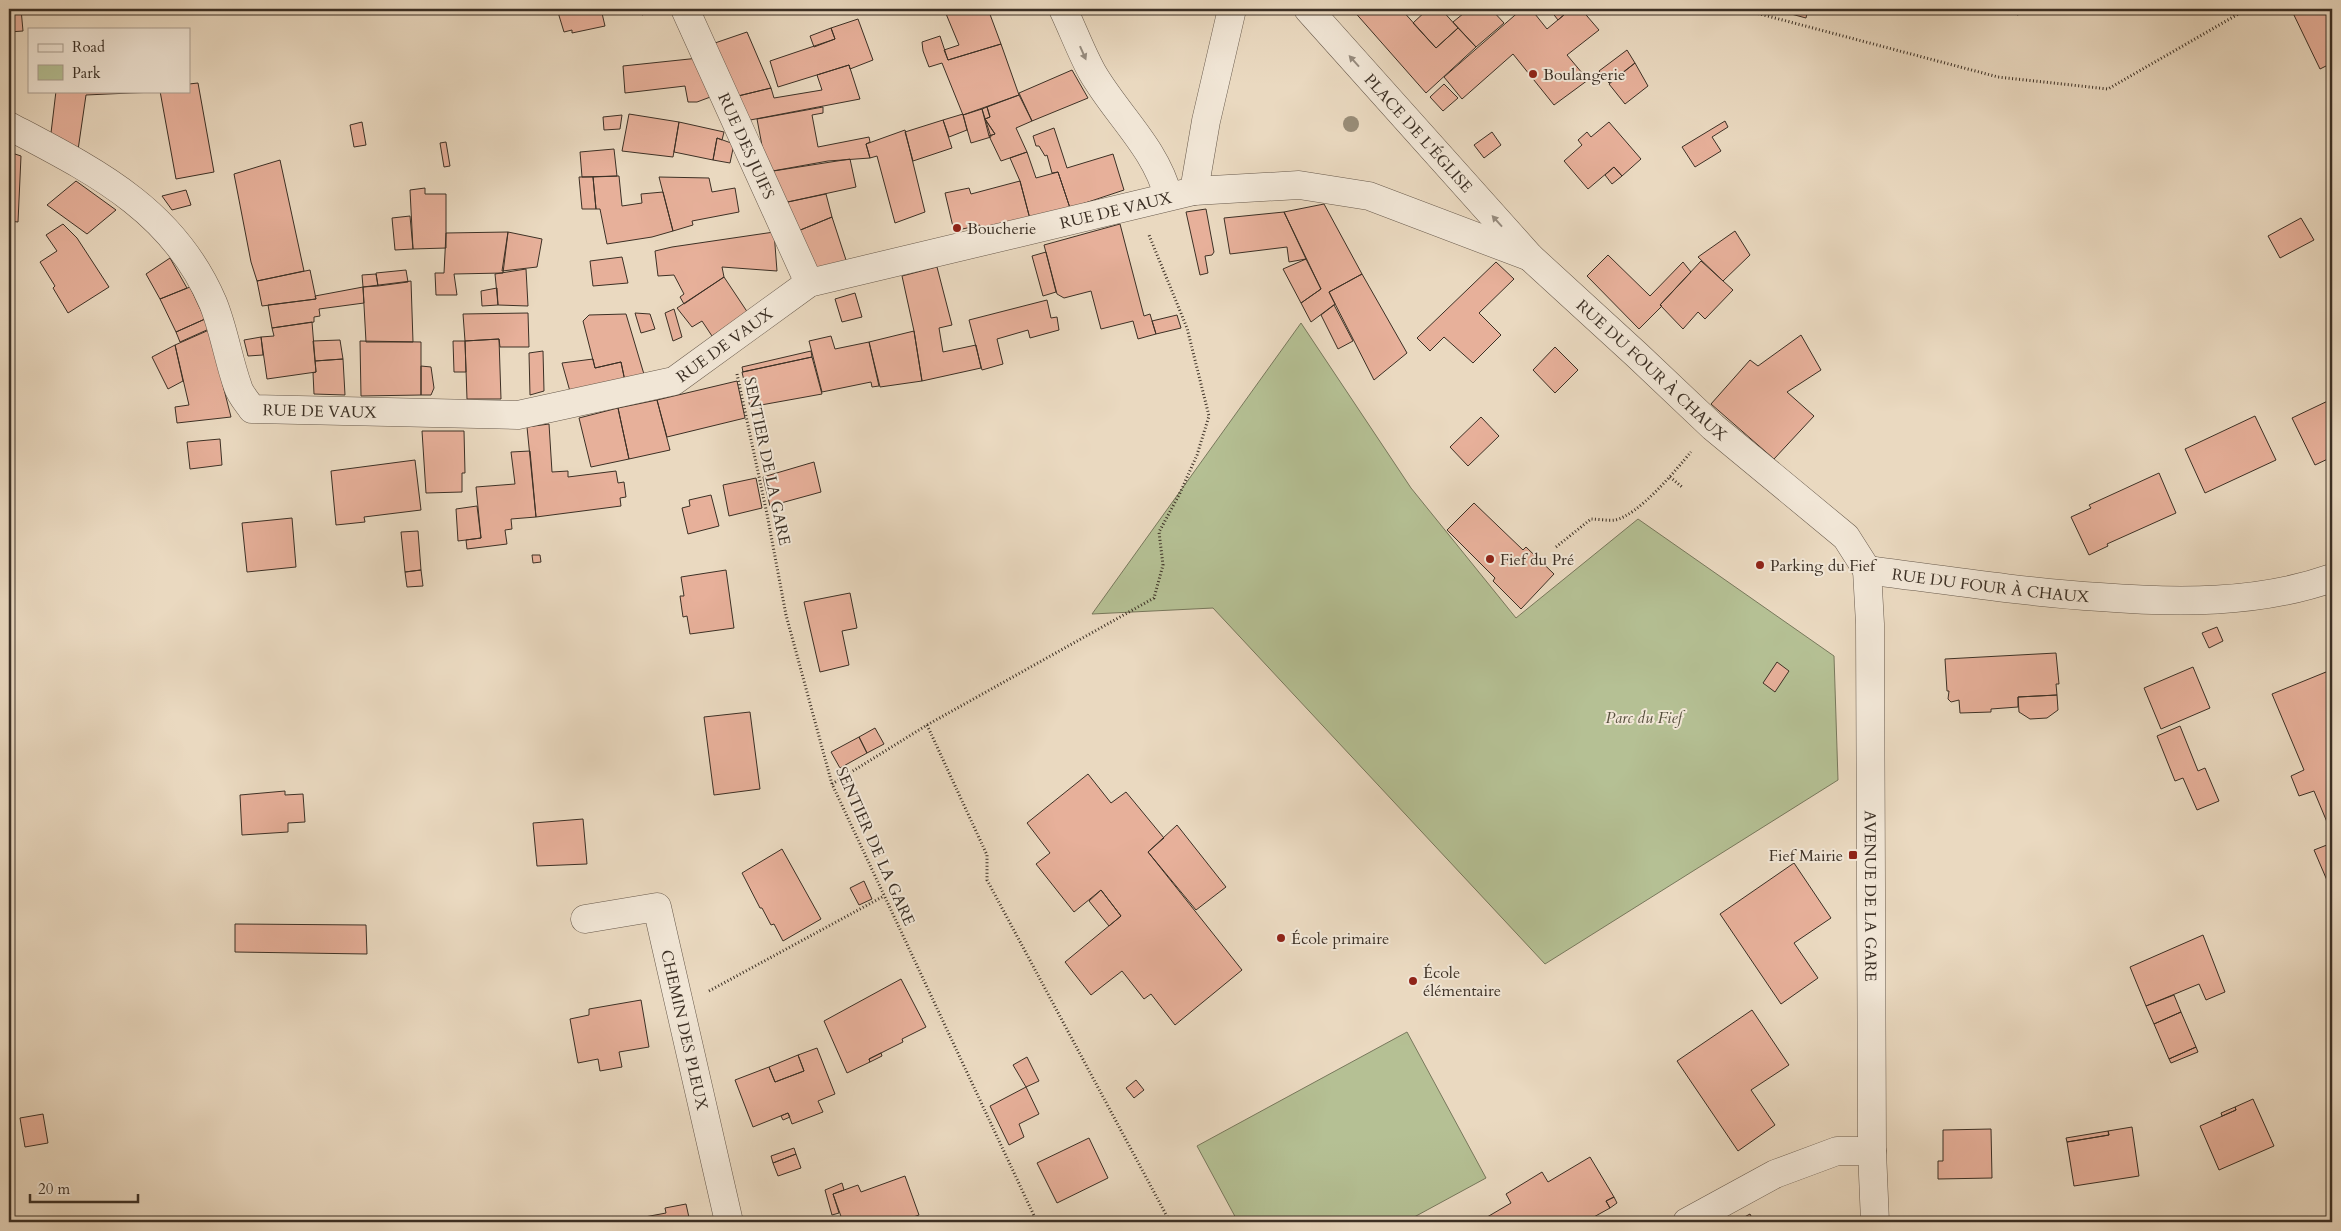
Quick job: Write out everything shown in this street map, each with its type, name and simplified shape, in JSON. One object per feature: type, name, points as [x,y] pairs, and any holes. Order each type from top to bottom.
[{"type":"street","name":"RUE DES JUIFS","points":[[685,9],[809,283]]},
{"type":"street","points":[[1063,9],[1092,72],[1153,161],[1163,178],[1168,196]]},
{"type":"street","points":[[1194,191],[1206,121],[1232,9]]},
{"type":"street","name":"PLACE DE L'ÉGLISE","points":[[1308,9],[1530,257]]},
{"type":"street","name":"RUE DE VAUX","points":[[9,126],[90,169],[142,207],[170,233],[194,264],[213,304],[228,346],[238,388],[252,409],[518,415],[674,381],[809,283],[1138,202],[1194,191],[1299,185],[1369,196],[1530,257]]},
{"type":"street","name":"RUE DU FOUR À CHAUX","points":[[1530,257],[1637,354],[1713,427],[1846,537],[1867,570],[2040,593],[2163,602],[2271,594],[2332,578]]},
{"type":"street","name":"AVENUE DE LA GARE","points":[[1867,570],[1871,737],[1872,1151],[1875,1222]]},
{"type":"street","name":"CHEMIN DES PLEUX","points":[[585,919],[657,907],[729,1222]]},
{"type":"street","points":[[1687,1222],[1775,1174],[1837,1151],[1872,1151]]},
{"type":"path","points":[[1741,9],[1998,77],[2108,89],[2247,9]]},
{"type":"path","points":[[832,784],[927,725],[1154,598],[1162,565],[1159,532],[1184,485],[1197,455],[1209,416],[1187,328],[1143,220],[1138,202]]},
{"type":"path","name":"SENTIER DE LA GARE","points":[[711,354],[736,372],[766,505],[786,615],[832,784],[1037,1222]]},
{"type":"path","points":[[1556,547],[1591,519],[1615,520],[1636,508],[1670,477],[1713,427]]},
{"type":"path","points":[[1670,477],[1682,487]]},
{"type":"path","points":[[927,725],[987,854],[987,880],[1170,1222]]},
{"type":"path","points":[[679,1007],[884,896]]},
{"type":"green space","name":"Parc du Fief","points":[[1301,323],[1411,488],[1516,618],[1638,519],[1834,656],[1838,780],[1545,964],[1213,608],[1092,614]]},
{"type":"green space","points":[[1407,1032],[1486,1178],[1405,1222],[1238,1222],[1197,1146]]},
{"type":"building","points":[[9,9],[21,9],[23,31],[9,32]]},
{"type":"building","points":[[557,9],[601,9],[605,26],[572,33],[572,30],[564,32]]},
{"type":"building","points":[[639,9],[658,9],[642,15]]},
{"type":"building","points":[[944,9],[988,9],[1001,44],[948,60],[944,50],[959,45]]},
{"type":"building","points":[[1352,9],[1401,9],[1436,48],[1458,28],[1476,47],[1426,93]]},
{"type":"building","points":[[1428,9],[1441,9],[1458,28],[1436,48],[1413,23]]},
{"type":"building","points":[[1469,9],[1491,9],[1504,23],[1476,47],[1453,22]]},
{"type":"building","points":[[1522,9],[1531,9],[1547,29],[1571,9],[1581,9],[1599,30],[1567,55],[1588,80],[1554,105],[1513,54],[1462,99],[1444,77]]},
{"type":"building","points":[[1554,9],[1571,9],[1558,20],[1551,11]]},
{"type":"building","points":[[1780,9],[1808,9],[1806,18],[1780,11]]},
{"type":"building","points":[[2016,9],[2038,9],[2017,15]]},
{"type":"building","points":[[2296,9],[2332,9],[2332,63],[2320,69],[2292,11]]},
{"type":"building","points":[[858,19],[873,60],[850,69],[849,65],[778,87],[770,61],[835,39],[831,28]]},
{"type":"building","points":[[831,28],[835,39],[814,47],[810,36]]},
{"type":"building","points":[[747,32],[771,88],[734,97],[712,44]]},
{"type":"building","points":[[940,36],[948,60],[1001,44],[1019,95],[963,115],[942,63],[929,67],[923,51],[922,42]]},
{"type":"building","points":[[1627,50],[1635,63],[1609,83],[1599,71]]},
{"type":"building","points":[[699,58],[713,96],[697,102],[688,102],[685,86],[625,93],[623,66]]},
{"type":"building","points":[[1635,63],[1648,86],[1625,104],[1609,84]]},
{"type":"building","points":[[849,65],[860,99],[745,121],[734,97],[771,88],[774,98],[822,90],[817,75]]},
{"type":"building","points":[[1072,70],[1088,98],[1032,121],[1019,93]]},
{"type":"building","points":[[198,83],[214,172],[176,179],[160,92],[190,92],[190,84]]},
{"type":"building","points":[[1444,84],[1458,98],[1443,111],[1430,97]]},
{"type":"building","points":[[56,92],[130,92],[86,95],[78,150],[51,133]]},
{"type":"building","points":[[1019,95],[1032,121],[1016,128],[1027,152],[1001,161],[989,136],[995,134],[985,119],[990,117],[987,107]]},
{"type":"building","points":[[823,107],[823,113],[812,115],[818,147],[869,137],[870,142],[866,144],[870,158],[828,161],[767,172],[757,119]]},
{"type":"building","points":[[987,107],[990,117],[985,119],[995,134],[989,136],[982,109]]},
{"type":"building","points":[[982,109],[991,137],[971,143],[963,115]]},
{"type":"building","points":[[629,114],[679,122],[673,157],[622,151]]},
{"type":"building","points":[[963,114],[967,130],[949,137],[943,120]]},
{"type":"building","points":[[622,115],[620,129],[604,130],[603,117]]},
{"type":"building","points":[[943,120],[952,148],[913,161],[905,132]]},
{"type":"building","points":[[1725,121],[1728,127],[1712,137],[1721,151],[1695,167],[1682,147]]},
{"type":"building","points":[[362,122],[366,145],[354,147],[350,125]]},
{"type":"building","points":[[679,122],[724,132],[722,140],[717,138],[713,160],[674,152]]},
{"type":"building","points":[[1609,122],[1641,159],[1622,176],[1614,167],[1588,189],[1564,161],[1582,145],[1578,140],[1587,132],[1591,137]]},
{"type":"building","points":[[1054,128],[1067,168],[1113,154],[1124,190],[1070,208],[1058,172],[1052,173],[1047,155],[1045,156],[1039,146],[1036,146],[1033,136]]},
{"type":"building","points":[[905,130],[925,212],[895,223],[877,156],[870,158],[866,144]]},
{"type":"building","points":[[1492,132],[1501,145],[1484,158],[1474,145]]},
{"type":"building","points":[[717,138],[734,144],[730,163],[713,160]]},
{"type":"building","points":[[446,142],[450,166],[444,167],[440,143]]},
{"type":"building","points":[[614,149],[617,176],[582,177],[580,152]]},
{"type":"building","points":[[9,152],[21,156],[18,222],[9,221]]},
{"type":"building","points":[[1027,152],[1036,178],[1058,172],[1070,208],[1030,219],[1020,181],[1010,158]]},
{"type":"building","points":[[850,159],[856,187],[783,203],[767,172]]},
{"type":"building","points":[[280,160],[304,271],[257,281],[251,262],[234,174]]},
{"type":"building","points":[[1614,167],[1622,176],[1612,184],[1605,175]]},
{"type":"building","points":[[619,176],[622,206],[642,203],[641,194],[663,192],[673,231],[652,237],[607,244],[600,209],[596,209],[593,177]]},
{"type":"building","points":[[579,177],[593,177],[596,209],[582,209]]},
{"type":"building","points":[[659,177],[709,178],[712,192],[735,188],[739,212],[692,221],[693,225],[673,231]]},
{"type":"building","points":[[76,181],[116,210],[87,234],[47,205]]},
{"type":"building","points":[[1020,181],[1030,219],[981,230],[980,225],[954,231],[945,193],[969,188],[971,194]]},
{"type":"building","points":[[425,188],[425,194],[446,194],[446,248],[413,249],[410,190]]},
{"type":"building","points":[[186,190],[191,205],[172,210],[162,196]]},
{"type":"building","points":[[826,194],[832,217],[798,231],[783,203]]},
{"type":"building","points":[[1324,204],[1362,274],[1329,292],[1335,304],[1311,322],[1301,303],[1321,289],[1284,212]]},
{"type":"building","points":[[1206,209],[1214,252],[1212,255],[1205,256],[1208,273],[1200,275],[1186,212]]},
{"type":"building","points":[[1284,212],[1306,259],[1289,262],[1287,247],[1230,254],[1224,218]]},
{"type":"building","points":[[410,216],[413,249],[395,250],[392,218]]},
{"type":"building","points":[[832,217],[847,263],[815,271],[798,231]]},
{"type":"building","points":[[2301,218],[2314,240],[2280,258],[2268,236]]},
{"type":"building","points":[[63,224],[77,238],[109,287],[68,313],[53,288],[55,286],[40,262],[57,251],[46,235]]},
{"type":"building","points":[[1120,224],[1144,316],[1150,314],[1156,334],[1138,339],[1133,321],[1101,329],[1091,291],[1064,298],[1057,294],[1044,245]]},
{"type":"building","points":[[1735,231],[1750,255],[1723,281],[1698,257]]},
{"type":"building","points":[[508,232],[503,273],[454,274],[457,295],[436,295],[435,273],[444,273],[446,233]]},
{"type":"building","points":[[508,232],[542,239],[537,267],[502,271]]},
{"type":"building","points":[[774,232],[777,271],[722,267],[724,277],[684,304],[680,297],[684,294],[674,275],[658,276],[655,251]]},
{"type":"building","points":[[1046,252],[1056,292],[1043,296],[1032,256]]},
{"type":"building","points":[[1608,255],[1650,296],[1683,262],[1691,272],[1639,329],[1587,276]]},
{"type":"building","points":[[622,257],[628,283],[593,286],[590,261]]},
{"type":"building","points":[[170,258],[187,288],[160,299],[146,274]]},
{"type":"building","points":[[1306,259],[1321,289],[1301,303],[1283,269]]},
{"type":"building","points":[[1701,261],[1733,290],[1705,319],[1698,312],[1683,329],[1660,305]]},
{"type":"building","points":[[1496,262],[1514,279],[1479,313],[1501,335],[1473,363],[1444,337],[1430,351],[1417,338]]},
{"type":"building","points":[[937,267],[952,325],[939,328],[943,352],[976,345],[981,368],[922,381],[902,276]]},
{"type":"building","points":[[526,269],[528,306],[498,305],[495,274]]},
{"type":"building","points":[[310,270],[316,299],[262,306],[257,281]]},
{"type":"building","points":[[406,270],[408,282],[378,286],[376,273]]},
{"type":"building","points":[[376,274],[378,286],[363,287],[362,275]]},
{"type":"building","points":[[1362,274],[1407,353],[1374,380],[1329,292]]},
{"type":"building","points":[[724,277],[748,313],[712,336],[702,321],[692,327],[677,308]]},
{"type":"building","points":[[411,281],[413,342],[366,342],[363,287]]},
{"type":"building","points":[[190,287],[205,319],[176,332],[160,299]]},
{"type":"building","points":[[363,287],[364,303],[319,309],[320,316],[314,317],[314,322],[272,328],[268,305],[316,299],[315,296]]},
{"type":"building","points":[[497,288],[498,305],[482,306],[481,291]]},
{"type":"building","points":[[855,293],[862,317],[842,322],[835,299]]},
{"type":"building","points":[[1047,300],[1051,318],[1057,317],[1059,330],[1030,338],[1028,330],[997,339],[1003,364],[982,370],[969,320]]},
{"type":"building","points":[[1334,305],[1353,341],[1338,349],[1321,315]]},
{"type":"building","points":[[674,309],[682,337],[673,341],[665,313]]},
{"type":"building","points":[[528,313],[529,347],[500,347],[499,339],[465,341],[463,314]]},
{"type":"building","points":[[635,313],[650,314],[655,329],[641,333]]},
{"type":"building","points":[[626,314],[646,381],[626,386],[621,362],[595,368],[583,321],[589,315]]},
{"type":"building","points":[[1177,315],[1181,328],[1156,334],[1152,321]]},
{"type":"building","points":[[205,319],[209,329],[180,342],[176,332]]},
{"type":"building","points":[[312,322],[316,372],[267,379],[261,337],[274,336],[272,328]]},
{"type":"building","points":[[209,330],[231,417],[177,423],[175,407],[189,405],[175,345]]},
{"type":"building","points":[[914,331],[922,381],[880,387],[869,342]]},
{"type":"building","points":[[1801,335],[1821,370],[1787,392],[1814,416],[1774,459],[1711,404],[1750,360],[1758,366]]},
{"type":"building","points":[[831,336],[835,349],[869,342],[879,386],[872,387],[871,382],[822,392],[809,341]]},
{"type":"building","points":[[261,337],[263,355],[248,356],[244,340]]},
{"type":"building","points":[[499,339],[501,399],[467,399],[465,341]]},
{"type":"building","points":[[340,340],[343,359],[315,361],[313,341]]},
{"type":"building","points":[[360,341],[421,342],[421,395],[361,396]]},
{"type":"building","points":[[453,341],[465,341],[466,372],[454,372]]},
{"type":"building","points":[[175,345],[183,381],[168,389],[152,357]]},
{"type":"building","points":[[1555,347],[1578,370],[1555,393],[1533,370]]},
{"type":"building","points":[[543,351],[544,391],[530,395],[529,353]]},
{"type":"building","points":[[811,351],[812,357],[743,372],[742,367]]},
{"type":"building","points":[[812,357],[822,394],[750,407],[742,372]]},
{"type":"building","points":[[343,359],[345,395],[314,394],[313,373],[316,372],[315,361]]},
{"type":"building","points":[[593,359],[595,368],[621,362],[626,386],[571,395],[562,363]]},
{"type":"building","points":[[421,366],[431,367],[434,388],[431,395],[421,395]]},
{"type":"building","points":[[737,381],[745,418],[667,437],[657,400]]},
{"type":"building","points":[[2332,399],[2332,457],[2315,465],[2292,418]]},
{"type":"building","points":[[657,400],[670,450],[629,459],[618,408]]},
{"type":"building","points":[[618,408],[629,459],[591,467],[579,418]]},
{"type":"building","points":[[2255,416],[2276,460],[2205,493],[2185,449]]},
{"type":"building","points":[[1481,417],[1499,436],[1468,466],[1450,447]]},
{"type":"building","points":[[549,424],[552,472],[568,471],[568,477],[616,471],[618,483],[624,482],[626,497],[620,498],[621,506],[536,517],[527,427]]},
{"type":"building","points":[[422,431],[464,431],[465,473],[462,473],[462,492],[426,493]]},
{"type":"building","points":[[220,439],[222,465],[190,469],[187,442]]},
{"type":"building","points":[[530,451],[536,517],[511,519],[512,529],[505,530],[507,544],[467,549],[466,540],[481,538],[476,487],[515,484],[511,452]]},
{"type":"building","points":[[415,460],[421,510],[364,517],[365,522],[336,525],[331,471]]},
{"type":"building","points":[[814,462],[821,492],[770,506],[763,477]]},
{"type":"building","points":[[2159,473],[2176,513],[2107,544],[2108,546],[2089,555],[2071,517],[2091,508],[2089,505]]},
{"type":"building","points":[[756,478],[762,508],[729,516],[723,485]]},
{"type":"building","points":[[711,495],[719,526],[688,534],[682,508],[690,506],[689,500]]},
{"type":"building","points":[[1474,503],[1523,550],[1526,547],[1554,574],[1521,609],[1493,581],[1495,578],[1447,530]]},
{"type":"building","points":[[477,506],[481,538],[458,541],[456,509]]},
{"type":"building","points":[[292,518],[296,567],[247,572],[242,523]]},
{"type":"building","points":[[418,531],[421,570],[405,572],[401,532]]},
{"type":"building","points":[[532,555],[540,555],[541,562],[533,563]]},
{"type":"building","points":[[421,570],[423,586],[407,587],[405,572]]},
{"type":"building","points":[[726,570],[734,628],[690,634],[687,616],[683,617],[680,596],[684,596],[681,577]]},
{"type":"building","points":[[850,593],[857,628],[842,631],[849,665],[820,672],[804,602]]},
{"type":"building","points":[[2217,627],[2223,641],[2209,648],[2202,633]]},
{"type":"building","points":[[2056,653],[2059,684],[2056,684],[2057,695],[2018,697],[2018,707],[1991,709],[1991,712],[1960,713],[1959,700],[1951,702],[1948,699],[1949,691],[1947,691],[1945,659]]},
{"type":"building","points":[[1777,662],[1789,671],[1775,692],[1763,683]]},
{"type":"building","points":[[2193,667],[2210,708],[2161,729],[2144,688]]},
{"type":"building","points":[[2326,672],[2332,686],[2332,834],[2314,791],[2299,796],[2291,776],[2304,770],[2272,694]]},
{"type":"building","points":[[2057,695],[2058,710],[2047,718],[2030,719],[2019,712],[2018,697]]},
{"type":"building","points":[[750,712],[760,789],[714,795],[704,717]]},
{"type":"building","points":[[2180,726],[2198,771],[2205,768],[2219,801],[2197,810],[2183,778],[2175,781],[2157,736]]},
{"type":"building","points":[[875,728],[884,744],[867,753],[859,737]]},
{"type":"building","points":[[859,737],[867,753],[840,768],[831,752]]},
{"type":"building","points":[[1088,774],[1111,803],[1126,792],[1164,838],[1148,852],[1242,970],[1175,1025],[1151,994],[1144,999],[1122,971],[1091,995],[1065,962],[1121,916],[1101,890],[1074,912],[1036,864],[1050,853],[1027,823]]},
{"type":"building","points":[[285,791],[285,795],[303,794],[305,822],[288,823],[288,832],[242,835],[240,795]]},
{"type":"building","points":[[583,819],[587,864],[537,866],[533,823]]},
{"type":"building","points":[[1177,825],[1226,887],[1196,910],[1148,852]]},
{"type":"building","points":[[2332,843],[2332,892],[2314,850]]},
{"type":"building","points":[[782,849],[821,919],[783,941],[774,924],[771,925],[762,908],[760,908],[742,873]]},
{"type":"building","points":[[1794,863],[1831,918],[1794,943],[1818,978],[1781,1004],[1720,914]]},
{"type":"building","points":[[864,881],[872,899],[859,905],[850,888]]},
{"type":"building","points":[[1101,890],[1121,916],[1109,926],[1089,901]]},
{"type":"building","points":[[235,924],[366,925],[367,954],[235,952]]},
{"type":"building","points":[[2203,935],[2225,992],[2206,1000],[2199,984],[2146,1006],[2130,967]]},
{"type":"building","points":[[901,979],[926,1027],[902,1039],[903,1042],[869,1059],[870,1062],[847,1073],[824,1021]]},
{"type":"building","points":[[2174,995],[2181,1012],[2154,1024],[2146,1006]]},
{"type":"building","points":[[641,1000],[649,1047],[619,1052],[622,1067],[600,1071],[598,1059],[578,1063],[570,1019],[589,1015],[589,1009]]},
{"type":"building","points":[[1752,1010],[1789,1065],[1751,1090],[1775,1125],[1738,1151],[1677,1061]]},
{"type":"building","points":[[2181,1012],[2196,1047],[2169,1059],[2154,1024]]},
{"type":"building","points":[[2196,1047],[2198,1052],[2171,1063],[2169,1059]]},
{"type":"building","points":[[817,1048],[835,1094],[818,1101],[823,1112],[792,1124],[788,1113],[753,1127],[735,1080],[769,1067],[775,1082],[804,1071],[798,1055]]},
{"type":"building","points":[[881,1053],[882,1056],[870,1062],[869,1059]]},
{"type":"building","points":[[798,1055],[804,1071],[775,1082],[769,1067]]},
{"type":"building","points":[[1027,1057],[1039,1081],[1026,1087],[1013,1065]]},
{"type":"building","points":[[1136,1080],[1144,1090],[1134,1098],[1126,1088]]},
{"type":"building","points":[[1026,1087],[1039,1114],[1019,1124],[1024,1137],[1009,1145],[990,1106]]},
{"type":"building","points":[[2253,1099],[2274,1146],[2219,1170],[2200,1126],[2236,1110],[2235,1107]]},
{"type":"building","points":[[2235,1107],[2236,1110],[2222,1116],[2221,1113]]},
{"type":"building","points":[[788,1113],[790,1117],[783,1120],[781,1116]]},
{"type":"building","points":[[43,1114],[48,1143],[25,1147],[20,1118]]},
{"type":"building","points":[[2132,1127],[2139,1176],[2074,1186],[2067,1142],[2109,1135],[2108,1131]]},
{"type":"building","points":[[1991,1129],[1992,1178],[1938,1179],[1938,1161],[1943,1161],[1943,1130]]},
{"type":"building","points":[[2108,1131],[2109,1135],[2067,1142],[2066,1138]]},
{"type":"building","points":[[1089,1138],[1108,1178],[1057,1203],[1037,1163]]},
{"type":"building","points":[[794,1148],[796,1154],[773,1163],[771,1156]]},
{"type":"building","points":[[796,1154],[801,1168],[778,1176],[773,1163]]},
{"type":"building","points":[[1590,1157],[1614,1197],[1606,1201],[1610,1208],[1592,1218],[1595,1222],[1483,1222],[1482,1220],[1511,1203],[1506,1194],[1542,1172],[1548,1182]]},
{"type":"building","points":[[905,1176],[919,1215],[899,1222],[843,1222],[833,1194],[858,1185],[861,1192]]},
{"type":"building","points":[[842,1183],[844,1190],[833,1194],[839,1213],[832,1215],[825,1190]]},
{"type":"building","points":[[1614,1197],[1617,1203],[1610,1208],[1606,1201]]},
{"type":"building","points":[[686,1204],[690,1222],[618,1222],[666,1213],[665,1208]]},
{"type":"building","points":[[1750,1214],[1754,1222],[1735,1222]]},
{"type":"place","name":"Boulangerie","points":[[1533,74]]},
{"type":"place","name":"Boucherie","points":[[957,228]]},
{"type":"place","name":"Fief du Pré","points":[[1490,559]]},
{"type":"place","name":"Parking du Fief","points":[[1760,565]]},
{"type":"place","name":"Fief Mairie","points":[[1853,855]]},
{"type":"place","name":"École primaire","points":[[1281,938]]},
{"type":"place","name":"École élémentaire","points":[[1413,981]]}]
